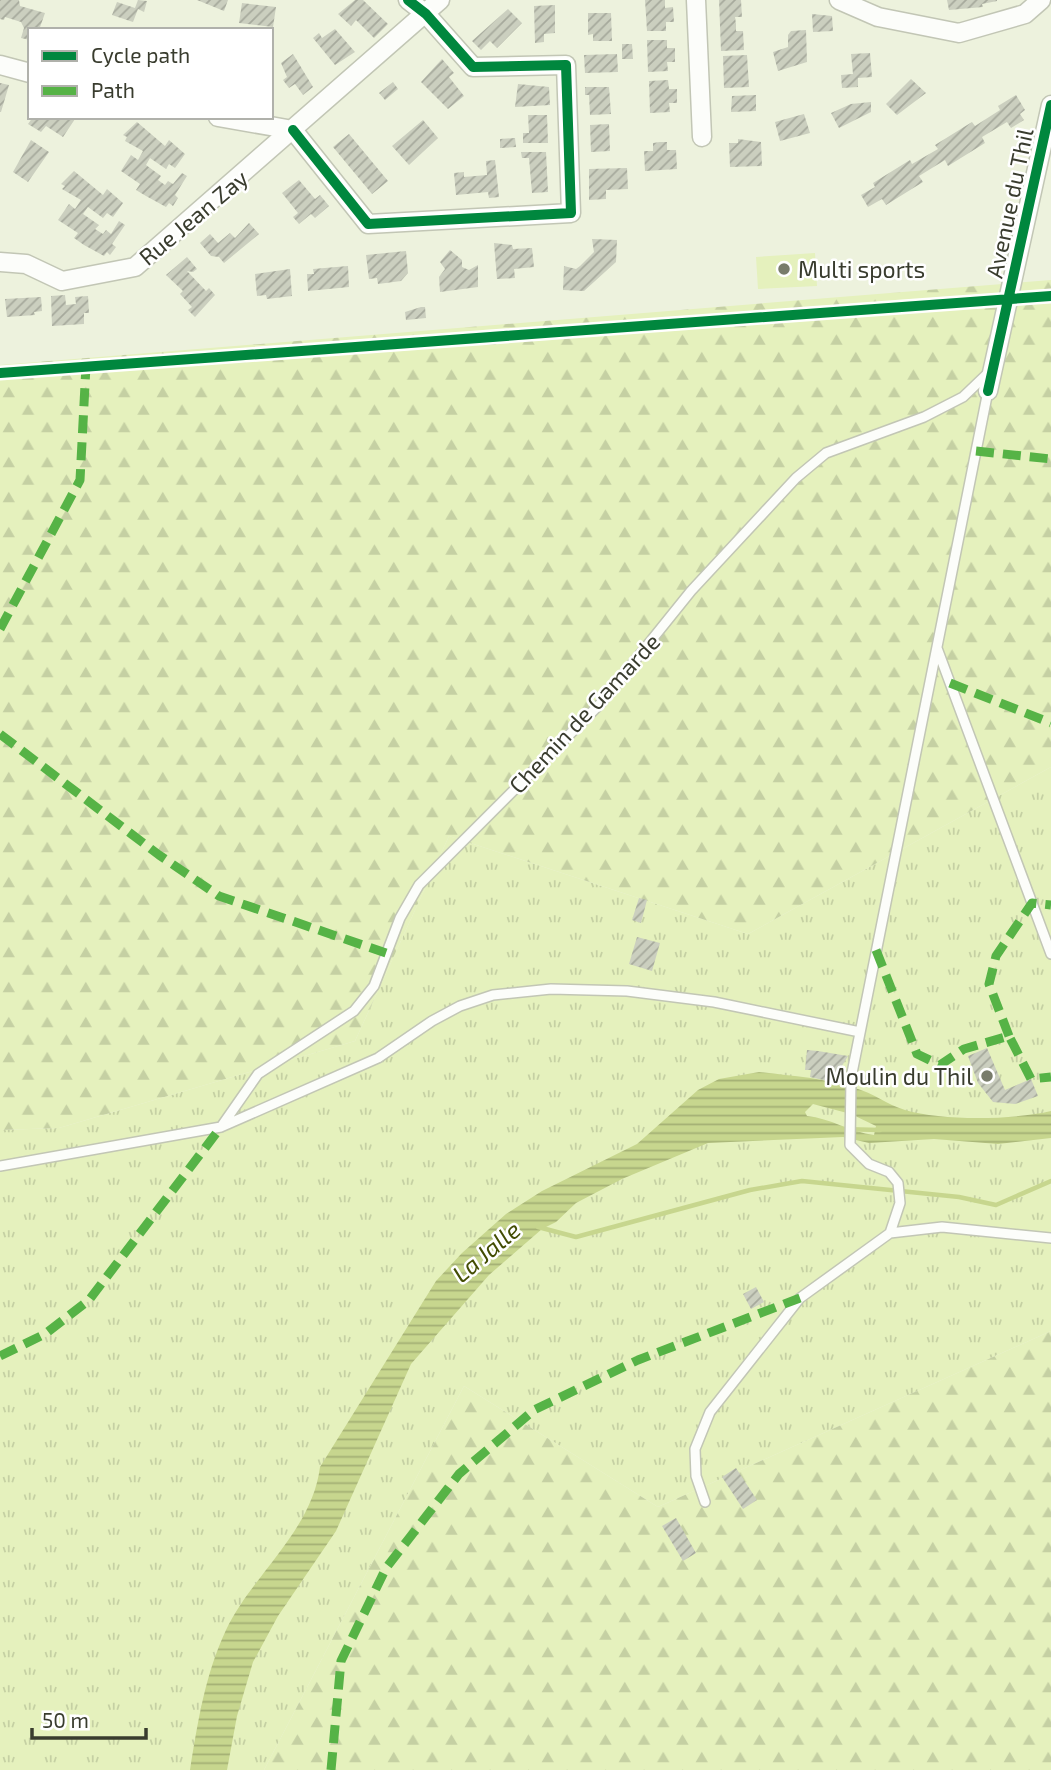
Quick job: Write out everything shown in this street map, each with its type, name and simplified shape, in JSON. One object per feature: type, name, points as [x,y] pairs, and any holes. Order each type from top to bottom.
[{"type":"street","points":[[230,119],[293,130],[368,224],[571,213],[566,65],[473,67],[426,14],[408,0]]},
{"type":"street","name":"Rue Jean Zay","points":[[0,262],[26,264],[62,281],[135,267],[440,0]]},
{"type":"street","points":[[696,0],[702,137]]},
{"type":"street","points":[[839,0],[878,17],[959,33],[1026,14],[1041,0]]},
{"type":"street","points":[[0,65],[28,72]]},
{"type":"street","name":"Avenue du Thil","points":[[988,391],[1051,105]]},
{"type":"lane","name":"Chemin de Gamarde","points":[[221,1127],[258,1074],[354,1011],[374,985],[400,918],[419,885],[600,704],[691,591],[796,478],[826,453],[924,417],[963,397],[981,383],[998,354]]},
{"type":"lane","points":[[890,1233],[900,1203],[898,1183],[888,1172],[869,1164],[850,1145],[851,1078],[988,391]]},
{"type":"lane","points":[[937,648],[1051,954]]},
{"type":"lane","points":[[0,1166],[221,1127],[378,1058],[432,1021],[460,1006],[493,995],[551,989],[627,991],[714,1002],[860,1032]]},
{"type":"lane","points":[[705,1502],[696,1476],[695,1449],[710,1412],[800,1298],[890,1233],[942,1227],[1051,1238]]},
{"type":"green space","points":[[815,253],[817,286],[758,289],[756,257]]},
{"type":"green space","points":[[1051,280],[1051,767],[748,934],[449,836],[355,1041],[59,1128],[0,1130],[0,365]]},
{"type":"green space","points":[[1051,767],[1051,1331],[658,1507],[464,1386],[264,1770],[0,1770],[0,1130],[59,1128],[355,1041],[449,836],[748,934]]},
{"type":"green space","points":[[1051,1331],[1051,1770],[264,1770],[464,1386],[658,1507]]},
{"type":"water","points":[[759,1072],[819,1080],[862,1090],[905,1110],[957,1118],[998,1118],[1051,1111],[1051,1138],[998,1144],[934,1139],[869,1143],[843,1137],[708,1143],[622,1179],[576,1203],[489,1275],[411,1364],[336,1531],[278,1616],[253,1662],[237,1716],[227,1770],[190,1770],[207,1681],[226,1630],[237,1610],[294,1532],[315,1490],[320,1467],[436,1281],[462,1253],[506,1214],[542,1191],[637,1144],[698,1090],[719,1079]],"holes":[[[813,1104],[851,1114],[876,1126],[874,1135],[807,1116],[805,1112]]]},
{"type":"building","points":[[0,0],[19,0],[20,6],[45,13],[40,28],[28,28],[28,40],[21,38],[24,28],[21,22],[5,17],[4,20],[0,19]]},
{"type":"building","points":[[138,0],[147,1],[144,12],[138,9],[133,22],[112,15],[117,2],[135,8]]},
{"type":"building","points":[[197,0],[228,0],[224,11]]},
{"type":"building","points":[[355,0],[363,0],[388,24],[374,38],[356,20],[351,26],[338,14]]},
{"type":"building","points":[[645,0],[665,0],[665,8],[673,7],[674,22],[666,22],[666,31],[647,31]]},
{"type":"building","points":[[719,0],[741,0],[742,17],[735,17],[736,31],[743,31],[744,50],[721,51]]},
{"type":"building","points":[[947,0],[997,1],[982,4],[983,7],[949,10]]},
{"type":"building","points":[[242,3],[276,7],[273,27],[239,23]]},
{"type":"building","points":[[555,5],[555,33],[544,34],[544,42],[535,43],[534,6]]},
{"type":"building","points":[[508,9],[522,23],[497,48],[490,41],[481,50],[472,41]]},
{"type":"building","points":[[588,13],[611,13],[612,41],[593,41],[593,34],[588,35]]},
{"type":"building","points":[[812,14],[832,16],[833,31],[813,32]]},
{"type":"building","points":[[335,29],[355,52],[335,65],[313,38],[319,33],[322,38]]},
{"type":"building","points":[[806,30],[807,62],[778,71],[773,52],[788,47],[788,35],[791,31]]},
{"type":"building","points":[[647,40],[667,40],[667,48],[675,48],[675,62],[667,62],[668,71],[648,72]]},
{"type":"building","points":[[622,44],[632,44],[633,59],[622,59]]},
{"type":"building","points":[[870,53],[872,77],[858,78],[858,87],[842,88],[841,75],[853,74],[851,54]]},
{"type":"building","points":[[293,54],[313,87],[303,95],[295,84],[289,88],[283,80],[287,77],[281,63]]},
{"type":"building","points":[[617,54],[618,72],[585,73],[584,55]]},
{"type":"building","points":[[747,55],[749,87],[724,88],[723,56]]},
{"type":"building","points":[[442,59],[454,73],[449,77],[464,96],[448,109],[421,82]]},
{"type":"building","points":[[911,79],[926,93],[897,115],[886,104]]},
{"type":"building","points":[[668,80],[669,89],[677,89],[677,103],[669,103],[670,112],[650,113],[649,81]]},
{"type":"building","points":[[393,82],[398,89],[385,100],[379,93]]},
{"type":"building","points":[[0,83],[9,85],[1,112],[0,112]]},
{"type":"building","points":[[518,84],[549,87],[550,105],[515,107]]},
{"type":"building","points":[[585,87],[609,87],[611,114],[590,115],[589,95],[585,95]]},
{"type":"building","points":[[756,95],[756,111],[731,112],[732,96]]},
{"type":"building","points":[[1016,95],[1025,110],[1020,114],[1024,120],[1011,128],[1007,122],[982,137],[985,143],[948,166],[945,160],[919,176],[923,182],[886,205],[882,199],[868,207],[861,195],[875,187],[873,183],[910,160],[912,164],[938,149],[935,145],[972,122],[975,126],[1000,110],[998,106]]},
{"type":"building","points":[[871,102],[871,112],[839,128],[831,113],[851,104]]},
{"type":"building","points":[[804,114],[810,133],[780,141],[775,122]]},
{"type":"building","points":[[528,115],[547,115],[548,143],[523,143],[523,133],[529,133]]},
{"type":"building","points":[[32,119],[75,119],[63,137],[46,126],[41,132],[28,124]]},
{"type":"building","points":[[423,120],[438,138],[409,165],[392,146]]},
{"type":"building","points":[[137,122],[165,146],[169,140],[185,154],[175,168],[169,164],[166,169],[150,158],[146,165],[161,176],[158,180],[165,185],[168,181],[173,184],[182,173],[187,176],[175,195],[178,198],[173,206],[169,203],[166,207],[136,190],[140,184],[121,171],[131,155],[138,160],[143,151],[125,141],[127,137],[123,135]]},
{"type":"building","points":[[609,124],[610,151],[591,152],[590,125]]},
{"type":"building","points":[[349,134],[388,181],[372,194],[333,147]]},
{"type":"building","points":[[515,138],[516,147],[500,148],[500,139]]},
{"type":"building","points":[[738,139],[761,142],[762,166],[730,167],[729,143],[738,143]]},
{"type":"building","points":[[31,140],[49,152],[28,182],[13,172]]},
{"type":"building","points":[[667,142],[667,150],[676,150],[677,169],[645,171],[644,151],[653,151],[653,143]]},
{"type":"building","points":[[521,152],[546,152],[548,192],[532,193],[529,158],[522,158]]},
{"type":"building","points":[[495,160],[499,197],[489,198],[488,192],[456,195],[454,173],[464,172],[464,177],[487,175],[486,161]]},
{"type":"building","points":[[627,168],[628,189],[606,190],[606,199],[589,200],[589,169]]},
{"type":"building","points":[[74,171],[103,195],[107,189],[123,203],[113,217],[107,213],[103,218],[88,207],[83,214],[99,225],[95,229],[103,234],[106,230],[111,234],[119,221],[125,225],[112,244],[116,247],[110,255],[107,252],[104,256],[84,245],[74,238],[78,233],[58,220],[69,204],[75,209],[81,200],[62,189],[65,186],[61,184]]},
{"type":"building","points":[[299,180],[315,199],[320,195],[329,206],[315,218],[311,214],[299,224],[293,217],[298,213],[282,193]]},
{"type":"building","points":[[249,223],[259,234],[224,263],[219,257],[211,256],[200,243],[210,234],[218,243],[230,233],[235,238]]},
{"type":"building","points":[[592,239],[617,240],[616,262],[584,291],[563,290],[564,266],[576,269],[580,266],[594,252]]},
{"type":"building","points":[[494,243],[512,245],[513,249],[532,248],[534,267],[514,269],[515,278],[497,279]]},
{"type":"building","points":[[450,250],[462,260],[462,267],[469,270],[478,265],[478,287],[440,292],[439,277],[445,269],[440,262]]},
{"type":"building","points":[[406,251],[408,273],[401,281],[378,284],[377,278],[369,279],[366,255]]},
{"type":"building","points":[[187,257],[197,269],[193,272],[187,271],[206,291],[209,288],[215,295],[195,317],[188,310],[192,307],[180,294],[183,291],[166,275]]},
{"type":"building","points":[[348,266],[349,287],[308,291],[307,274],[314,274],[313,269]]},
{"type":"building","points":[[290,269],[292,296],[267,299],[266,295],[257,296],[255,274]]},
{"type":"building","points":[[65,295],[66,305],[76,304],[75,297],[88,296],[89,313],[84,313],[84,324],[52,326],[51,296]]},
{"type":"building","points":[[41,297],[42,311],[34,312],[35,315],[7,317],[5,299]]},
{"type":"building","points":[[425,307],[426,318],[406,320],[405,312]]},
{"type":"building","points":[[639,898],[647,900],[641,923],[632,920]]},
{"type":"building","points":[[637,937],[660,943],[652,971],[629,964]]},
{"type":"building","name":"Moulin du Thil","points":[[987,1048],[1005,1090],[1031,1079],[1038,1096],[1015,1104],[993,1102],[978,1083],[968,1056]]},
{"type":"building","points":[[807,1050],[848,1056],[832,1082],[810,1077],[811,1070],[805,1070]]},
{"type":"building","points":[[756,1287],[764,1302],[751,1309],[743,1294]]},
{"type":"building","points":[[736,1468],[757,1500],[743,1509],[722,1477]]},
{"type":"building","points":[[676,1518],[696,1553],[683,1561],[662,1526]]},
{"type":"waterway","name":"La Jalle","points":[[840,1129],[880,1130]]},
{"type":"waterway","points":[[538,1227],[576,1237],[750,1190],[802,1181],[959,1197],[996,1205],[1051,1181]]},
{"type":"marked path","points":[[0,629],[80,480],[86,366]]},
{"type":"marked path","points":[[976,451],[1051,459]]},
{"type":"marked path","points":[[950,683],[1051,723]]},
{"type":"marked path","points":[[0,734],[159,855],[219,896],[386,953]]},
{"type":"marked path","points":[[1009,1036],[989,984],[996,956],[1032,903],[1051,905]]},
{"type":"marked path","points":[[876,950],[917,1054],[940,1065],[964,1049],[1009,1036],[1031,1079],[1051,1077]]},
{"type":"marked path","points":[[0,1356],[45,1334],[89,1300],[221,1127]]},
{"type":"marked path","points":[[331,1770],[341,1661],[386,1568],[459,1474],[534,1410],[638,1360],[800,1298]]},
{"type":"cycle path","points":[[293,130],[368,224],[571,213],[566,65],[473,67],[426,14],[408,0]]},
{"type":"cycle path","points":[[988,391],[1051,105]]},
{"type":"cycle path","points":[[0,373],[1051,296]]},
{"type":"place","name":"Multi sports","points":[[784,269]]},
{"type":"place","name":"Moulin du Thil","points":[[987,1076]]}]
